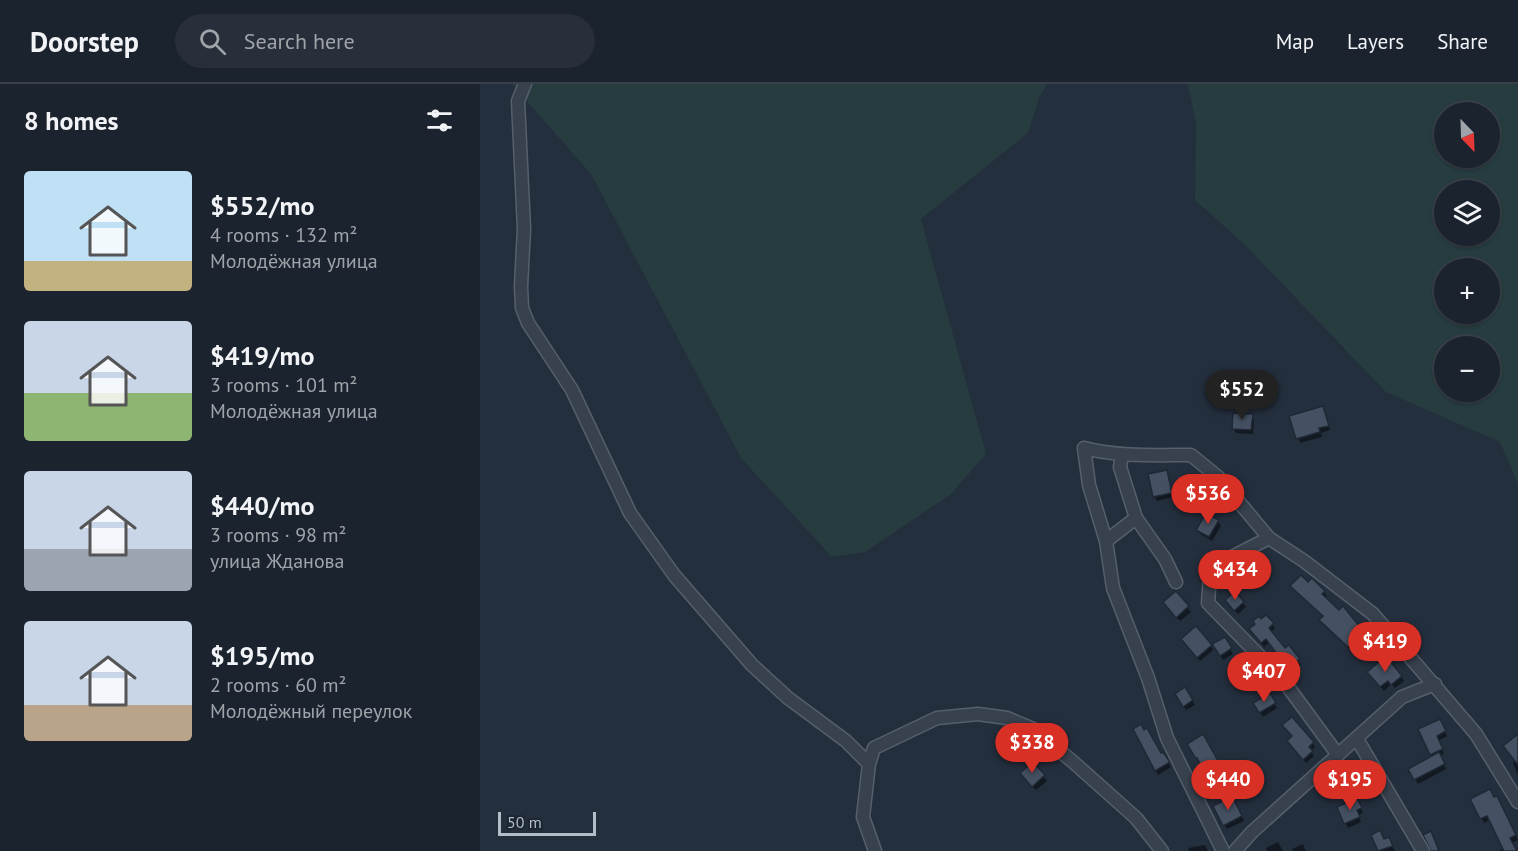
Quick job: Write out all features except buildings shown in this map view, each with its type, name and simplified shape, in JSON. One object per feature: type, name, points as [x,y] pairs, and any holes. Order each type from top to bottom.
[{"type":"street","points":[[525,84],[518,101],[524,229],[521,286],[522,308],[528,322],[572,390],[630,513],[674,575],[752,665],[788,698],[846,741],[869,764]]},
{"type":"street","points":[[1223,851],[1167,738],[1148,678],[1113,588],[1106,541],[1089,485],[1084,448],[1106,454],[1191,455],[1218,477],[1269,538],[1305,561],[1373,614],[1476,734],[1518,802]]},
{"type":"street","points":[[1122,455],[1120,466],[1136,518],[1166,559],[1176,582]]},
{"type":"street","points":[[1106,541],[1136,518]]},
{"type":"street","points":[[1269,538],[1216,565],[1210,575],[1208,603],[1283,680],[1338,755]]},
{"type":"street","points":[[1235,851],[1252,832],[1402,697],[1435,684]]},
{"type":"street","points":[[875,851],[863,818],[869,764],[874,748],[938,717],[978,714],[1007,718],[1033,729],[1136,818],[1162,851]]},
{"type":"street","points":[[1357,739],[1423,851]]},
{"type":"green space","points":[[512,84],[1047,84],[1039,98],[1028,133],[921,219],[986,454],[950,495],[865,552],[832,557],[741,458],[591,174]]},
{"type":"green space","points":[[1188,84],[1518,84],[1518,484],[1500,442],[1386,392],[1244,244],[1195,200],[1196,124]]}]
